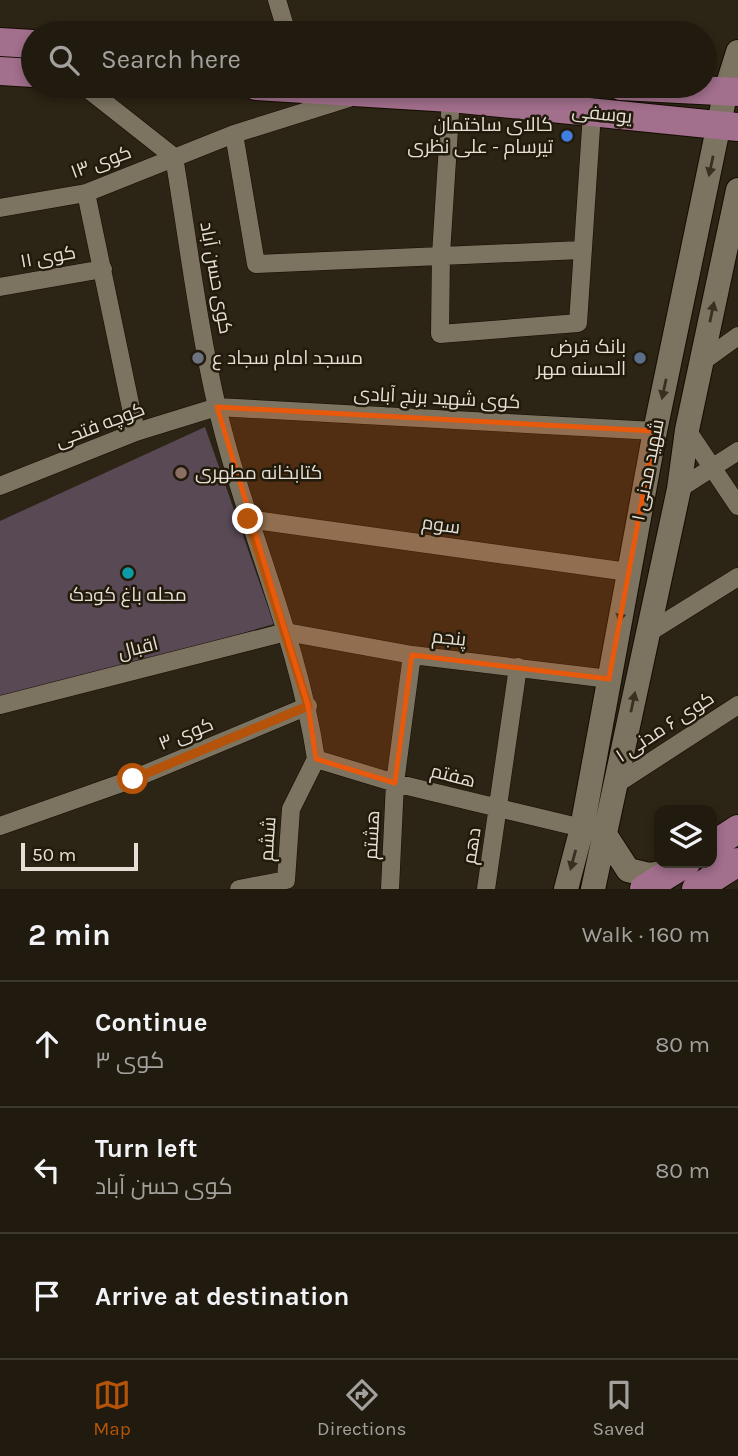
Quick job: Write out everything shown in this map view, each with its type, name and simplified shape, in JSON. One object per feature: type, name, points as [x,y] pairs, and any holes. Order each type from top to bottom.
[{"type":"main road","points":[[0,42],[21,43]]},
{"type":"main road","name":"شهید مدنی ۱","points":[[593,889],[593,831],[609,679],[655,431],[729,126],[738,52]]},
{"type":"main road","points":[[0,71],[21,72]]},
{"type":"main road","name":"یوسفی","points":[[541,98],[592,113],[729,126]]},
{"type":"main road","name":"شهید مدنی ۱","points":[[566,889],[615,785],[679,489],[687,430],[738,190]]},
{"type":"main road","points":[[647,480],[679,489]]},
{"type":"main road","points":[[717,843],[738,829]]},
{"type":"main road","points":[[593,831],[628,870],[649,876],[686,874]]},
{"type":"main road","points":[[643,889],[686,874],[738,862]]},
{"type":"street","points":[[277,0],[283,21]]},
{"type":"street","points":[[99,98],[174,157]]},
{"type":"street","name":"کوی ۱۳","points":[[0,208],[86,193],[234,134],[347,98]]},
{"type":"street","points":[[451,98],[441,254],[440,334],[578,323],[592,113]]},
{"type":"street","points":[[234,134],[256,264],[581,250]]},
{"type":"street","name":"کوی حسن آباد","points":[[174,157],[217,407],[248,519],[308,706],[316,759]]},
{"type":"street","points":[[86,193],[135,432]]},
{"type":"street","name":"کوی ۱۱","points":[[0,287],[103,269]]},
{"type":"street","points":[[702,362],[738,337]]},
{"type":"street","name":"کوی شهید برنج آبادی","points":[[217,407],[655,431]]},
{"type":"street","name":"کوچه فتحی","points":[[0,486],[135,432],[217,407]]},
{"type":"street","points":[[687,430],[738,506]]},
{"type":"street","points":[[679,489],[738,451]]},
{"type":"street","name":"سوم","points":[[248,519],[628,572]]},
{"type":"street","points":[[648,633],[738,576]]},
{"type":"street","name":"پنجم","points":[[286,632],[412,655],[609,679]]},
{"type":"street","name":"اقبال","points":[[0,705],[286,632]]},
{"type":"street","name":"هشتم","points":[[390,889],[395,783],[412,655]]},
{"type":"street","name":"دهم","points":[[486,889],[519,667]]},
{"type":"street","name":"کوی ۶ مدنی ۱","points":[[615,785],[738,705]]},
{"type":"street","name":"کوی ۳","points":[[0,825],[133,779],[308,706]]},
{"type":"street","name":"هفتم","points":[[316,759],[395,783],[593,831]]},
{"type":"street","name":"ششم","points":[[239,889],[286,880],[291,809],[316,759]]},
{"type":"highlighted area","points":[[217,407],[655,431],[609,679],[412,655],[395,783],[316,759],[308,706]]},
{"type":"building","name":"محله باغ کودک","points":[[205,427],[274,624],[0,704],[0,521]]},
{"type":"place","name":"کالای ساختمان تیرسام - علی نظری","points":[[567,136]]},
{"type":"place","name":"مسجد امام سجاد ع","points":[[198,358]]},
{"type":"place","name":"بانک قرض الحسنه مهر","points":[[640,358]]},
{"type":"place","name":"کتابخانه مطهری","points":[[181,473]]},
{"type":"place","name":"محله باغ کودک","points":[[128,573]]},
{"type":"route","points":[[133,779],[308,706],[248,519]]}]
